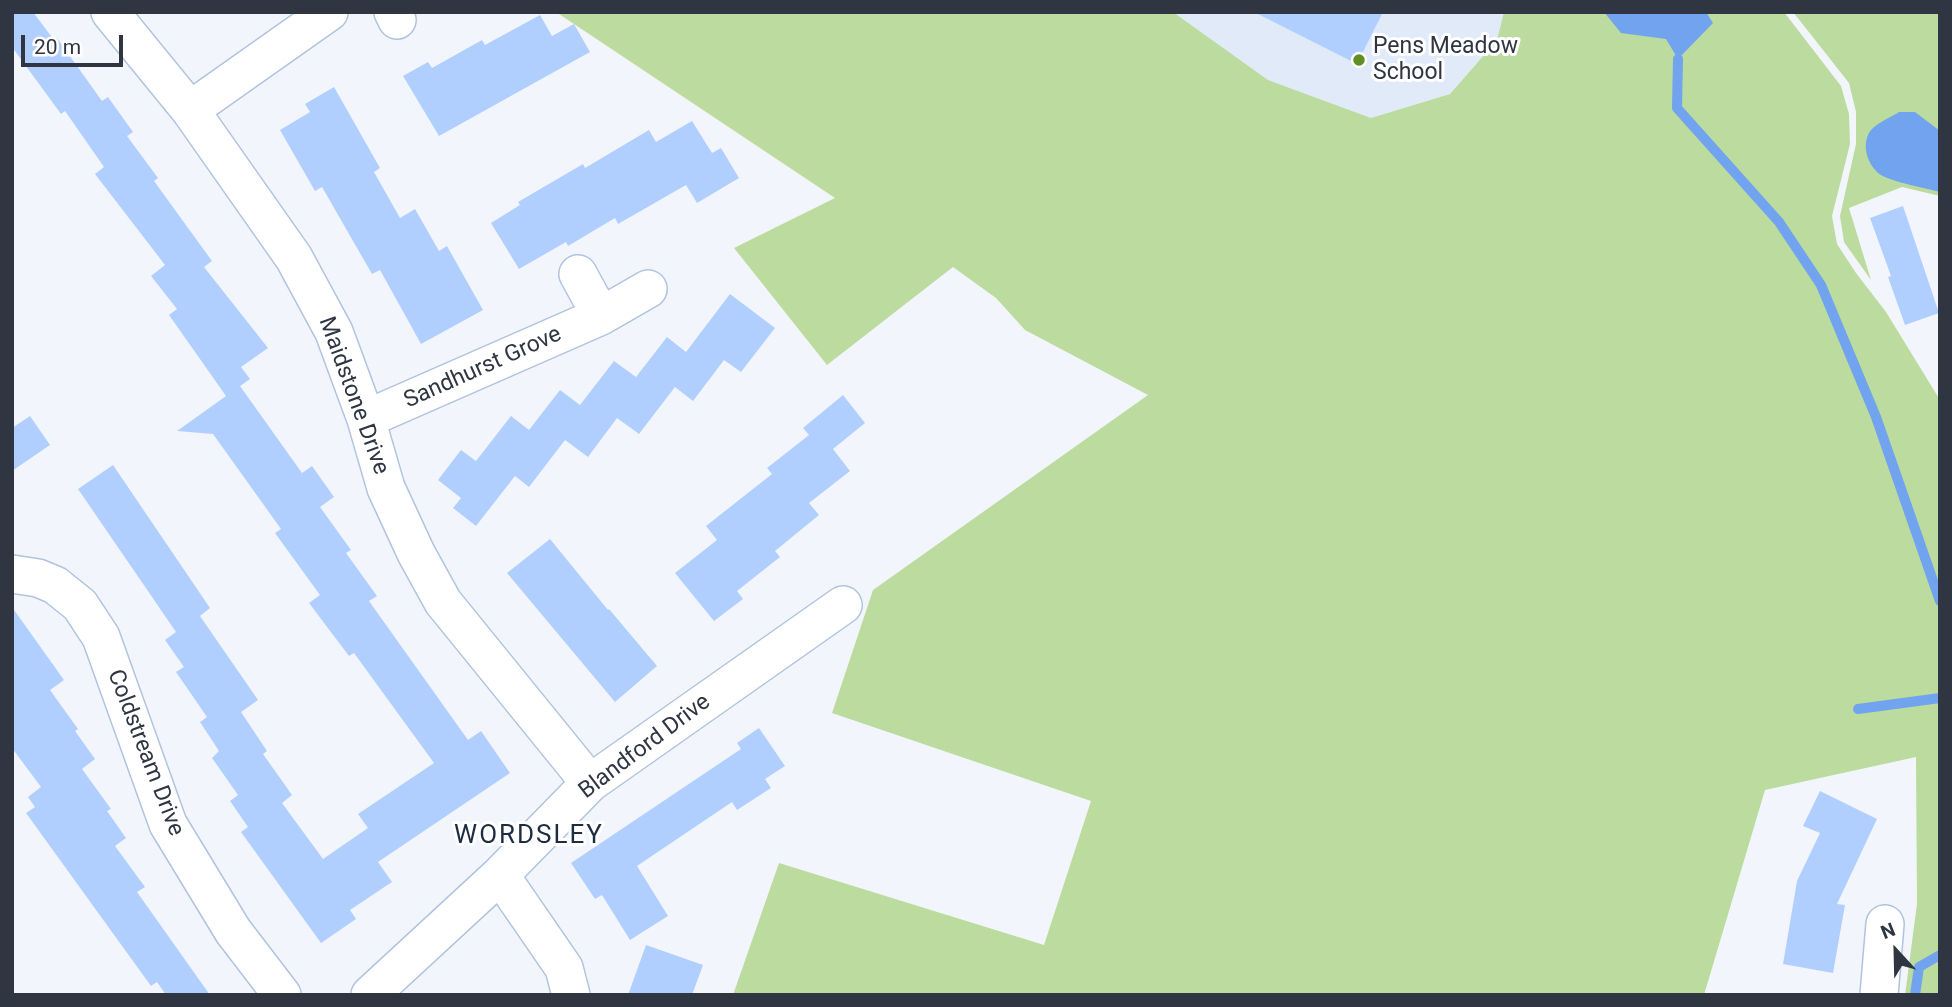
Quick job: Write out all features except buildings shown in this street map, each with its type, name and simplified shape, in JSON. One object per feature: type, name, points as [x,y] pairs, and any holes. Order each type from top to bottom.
[{"type":"street","name":"Maidstone Drive","points":[[110,12],[190,110],[294,258],[334,332],[366,419],[386,488],[416,553],[443,602],[590,783]]},
{"type":"street","points":[[190,110],[329,12]]},
{"type":"street","points":[[578,274],[601,316]]},
{"type":"street","name":"Sandhurst Grove","points":[[366,419],[601,316],[648,289]]},
{"type":"street","name":"Coldstream Drive","points":[[12,574],[38,578],[55,585],[80,605],[101,637],[169,824],[233,931],[282,995]]},
{"type":"street","name":"Blandford Drive","points":[[370,995],[500,875],[590,783],[843,605]]},
{"type":"street","points":[[500,875],[573,973]]},
{"type":"street","points":[[1879,995],[1885,924]]},
{"type":"shaded area","name":"Pens Meadow School","points":[[1173,12],[1504,12],[1497,39],[1450,94],[1371,118],[1268,80]]},
{"type":"green space","points":[[556,12],[1173,12],[1268,80],[1371,118],[1450,94],[1497,40],[1504,12],[1784,12],[1841,86],[1849,114],[1850,144],[1832,216],[1837,244],[1886,312],[1940,400],[1940,995],[1905,995],[1917,904],[1916,757],[1765,790],[1704,995],[733,995],[779,863],[1044,945],[1091,801],[832,713],[873,590],[1148,395],[1025,330],[996,298],[953,267],[827,365],[734,248],[835,198]]},
{"type":"green space","points":[[1793,12],[1940,12],[1940,196],[1902,187],[1849,208],[1871,280],[1844,242],[1840,216],[1856,144],[1856,112],[1849,83]]},
{"type":"water","points":[[1604,12],[1706,12],[1713,23],[1678,59],[1666,39],[1621,33]]},
{"type":"water","points":[[1899,112],[1915,112],[1940,131],[1940,192],[1886,178],[1870,163],[1866,140],[1870,131]]},
{"type":"waterway","points":[[1678,59],[1677,108],[1779,222],[1821,285],[1876,417],[1940,601]]},
{"type":"waterway","points":[[1858,709],[1940,698]]},
{"type":"waterway","points":[[1915,995],[1919,967],[1940,955]]},
{"type":"place","name":"Pens Meadow School","points":[[1359,60]]},
{"type":"district","name":"WORDSLEY","points":[[529,836]]}]
